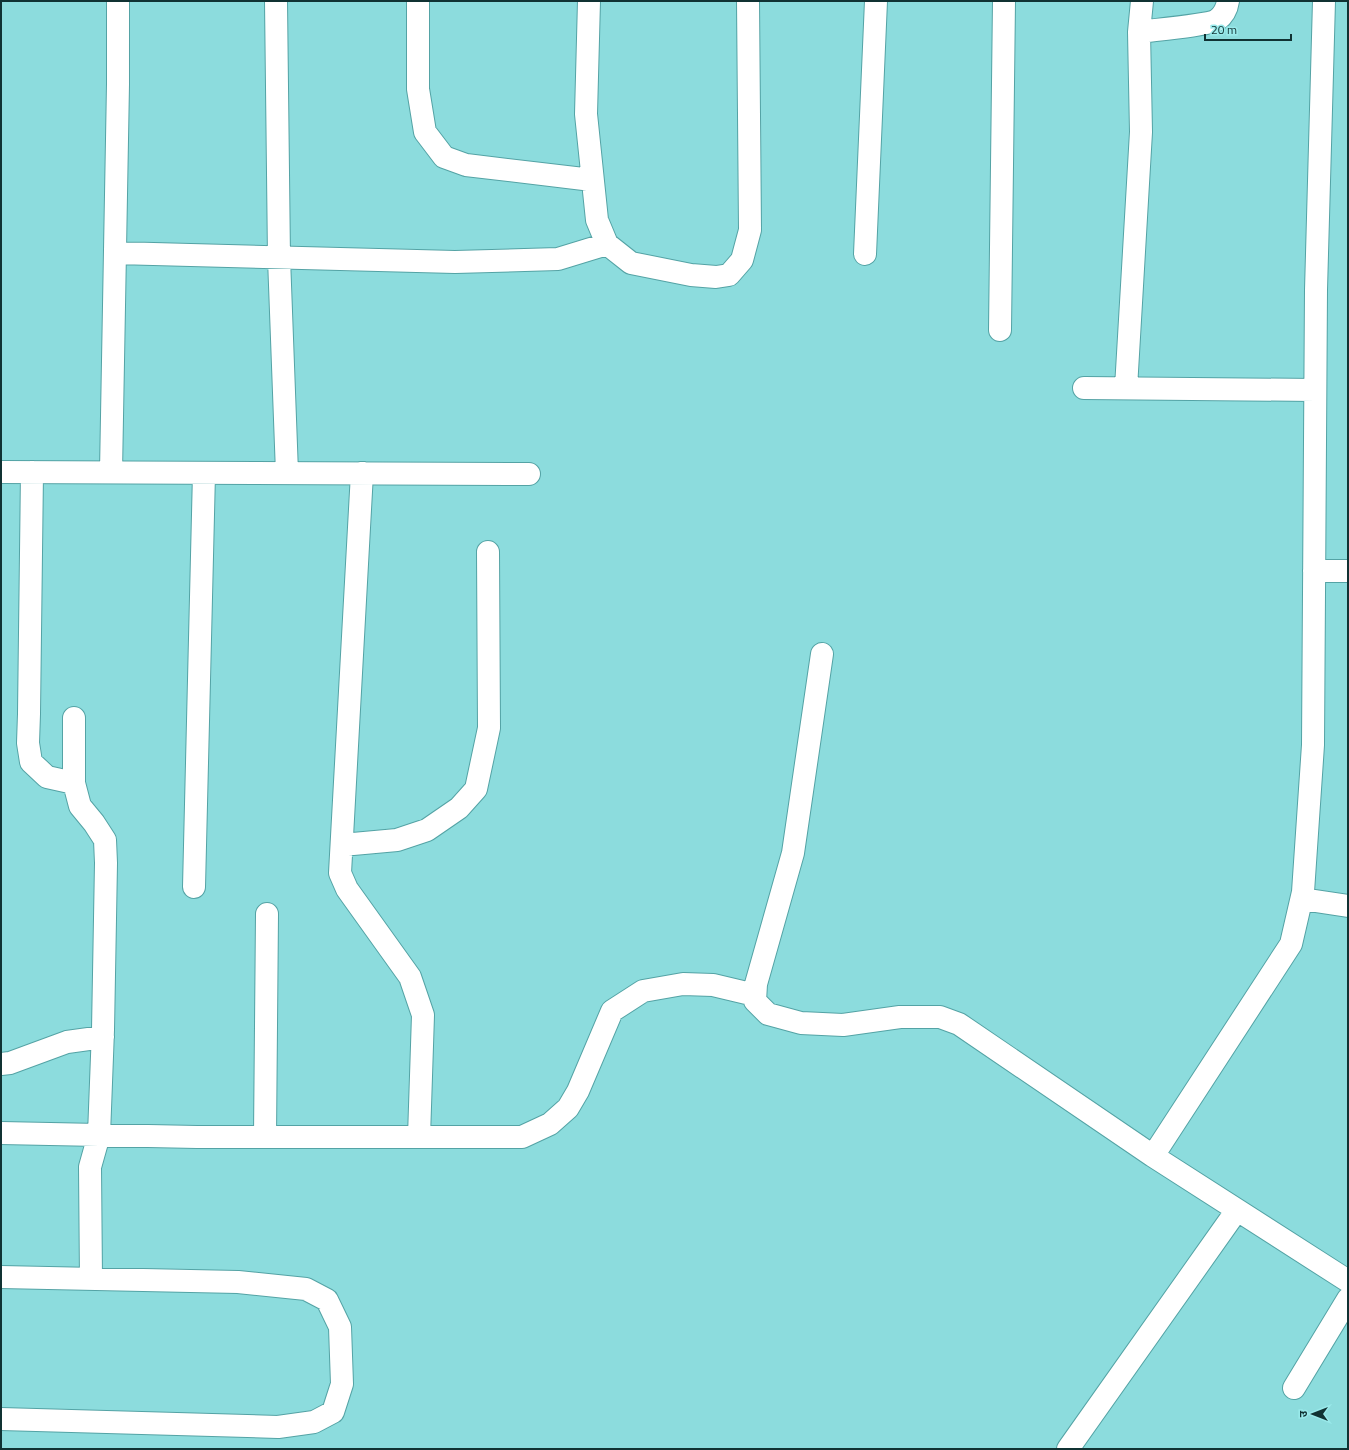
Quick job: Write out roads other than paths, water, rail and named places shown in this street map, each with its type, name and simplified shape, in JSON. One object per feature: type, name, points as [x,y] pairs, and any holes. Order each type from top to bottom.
[{"type":"street","points":[[111,472],[116,253],[118,1]]},
{"type":"street","points":[[276,1],[279,258],[287,473]]},
{"type":"street","points":[[418,1],[418,88],[426,132],[444,157],[466,165],[592,180]]},
{"type":"street","points":[[589,1],[586,114],[597,220],[607,244],[631,263],[691,275],[716,277],[729,275],[742,260],[750,230],[748,1]]},
{"type":"street","points":[[865,254],[876,1]]},
{"type":"street","points":[[1000,330],[1004,1]]},
{"type":"street","points":[[1126,388],[1141,132],[1139,32],[1142,1]]},
{"type":"street","points":[[1139,32],[1200,24],[1217,20],[1227,9],[1228,1]]},
{"type":"street","points":[[1154,1156],[1291,944],[1302,899],[1313,745],[1316,290],[1324,1]]},
{"type":"street","points":[[116,253],[455,262],[558,259],[607,244]]},
{"type":"street","points":[[1084,388],[1315,390]]},
{"type":"street","points":[[1,472],[529,474]]},
{"type":"street","points":[[32,472],[28,743],[31,762],[47,777],[74,783]]},
{"type":"street","points":[[194,887],[204,473]]},
{"type":"street","points":[[362,473],[340,873],[346,890],[410,977],[423,1015],[419,1136]]},
{"type":"street","points":[[342,845],[397,840],[427,830],[459,808],[476,789],[489,728],[488,552]]},
{"type":"street","points":[[1314,571],[1348,571]]},
{"type":"street","points":[[822,654],[793,853],[756,984],[755,1001],[768,1014],[801,1023],[843,1025],[900,1018],[940,1017],[959,1024],[1154,1156],[1348,1281]]},
{"type":"street","points":[[74,718],[74,783],[80,806],[94,822],[106,840],[103,1037],[99,1135],[90,1167],[91,1279]]},
{"type":"street","points":[[1302,899],[1348,906]]},
{"type":"street","points":[[265,1136],[267,914]]},
{"type":"street","points":[[1,1133],[265,1136],[522,1136],[550,1124],[568,1108],[578,1091],[612,1011],[643,991],[683,984],[713,985],[755,995]]},
{"type":"street","points":[[1,1064],[10,1063],[67,1042],[103,1037]]},
{"type":"street","points":[[1068,1449],[1237,1210]]},
{"type":"street","points":[[1,1277],[238,1282],[306,1289],[327,1300],[340,1327],[342,1384],[333,1412],[314,1422],[278,1427],[1,1419]]},
{"type":"street","points":[[1294,1388],[1348,1299]]}]
